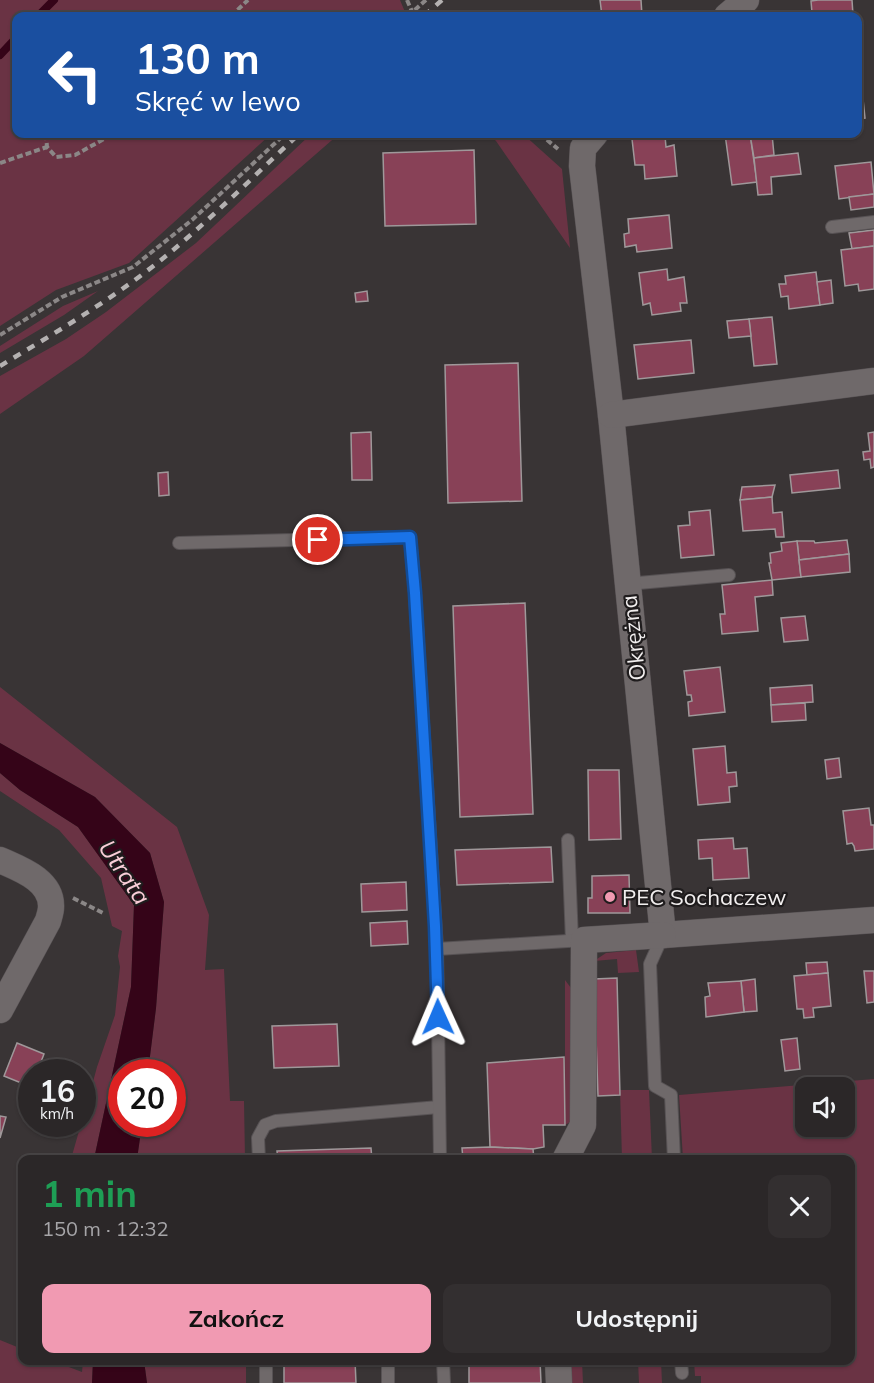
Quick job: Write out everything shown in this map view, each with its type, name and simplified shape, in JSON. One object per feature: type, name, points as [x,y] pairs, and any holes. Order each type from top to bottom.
[{"type":"street","points":[[732,12],[746,0]]},
{"type":"street","name":"Okrężna","points":[[591,138],[583,148],[582,166],[611,415],[663,935]]},
{"type":"street","points":[[611,415],[874,381]]},
{"type":"street","points":[[0,860],[36,878],[45,888],[51,905],[48,921],[0,1010]]},
{"type":"street","points":[[568,1155],[583,1125],[578,941],[874,920]]},
{"type":"street","points":[[558,1365],[559,1383]]},
{"type":"lane","points":[[832,227],[874,222]]},
{"type":"lane","points":[[179,543],[410,537],[437,949],[440,1155]]},
{"type":"lane","points":[[627,584],[729,575]]},
{"type":"lane","points":[[437,949],[578,941],[568,840]]},
{"type":"lane","points":[[663,935],[650,964],[655,1086],[671,1095],[674,1155]]},
{"type":"lane","points":[[259,1155],[258,1138],[265,1125],[276,1121],[440,1107]]},
{"type":"lane","points":[[266,1365],[266,1383]]},
{"type":"lane","points":[[388,1365],[388,1383]]},
{"type":"lane","points":[[443,1365],[444,1383]]},
{"type":"path","points":[[235,12],[248,0]]},
{"type":"path","points":[[414,12],[426,0]]},
{"type":"path","points":[[46,138],[46,147],[57,157],[75,155],[105,138]]},
{"type":"path","points":[[0,335],[62,297],[133,267],[192,220],[281,138]]},
{"type":"path","points":[[0,163],[46,147]]},
{"type":"shaded area","points":[[0,0],[400,0],[405,12],[12,12],[12,138],[267,138],[129,263],[56,290],[0,326]]},
{"type":"shaded area","points":[[307,138],[334,138],[84,356],[0,414],[0,376],[66,339],[106,312],[196,243]]},
{"type":"shaded area","points":[[493,138],[527,138],[562,169],[570,248]]},
{"type":"shaded area","points":[[98,291],[64,315],[0,353],[0,346],[63,306]]},
{"type":"shaded area","points":[[0,687],[177,827],[209,915],[205,970],[224,969],[230,1101],[244,1101],[245,1155],[138,1155],[140,1137],[186,1137],[186,1059],[150,1059],[164,902],[150,853],[95,797],[0,743]]},
{"type":"shaded area","points":[[0,773],[20,790],[78,827],[134,905],[131,987],[116,1059],[108,1059],[108,1094],[95,1155],[72,1155],[77,1137],[96,1137],[96,1071],[115,1015],[120,967],[118,956],[122,931],[112,926],[101,878],[59,830],[0,791]]},
{"type":"shaded area","points":[[636,950],[639,972],[618,973],[617,959],[594,961],[606,953]]},
{"type":"shaded area","points":[[565,980],[571,988],[574,1120],[565,1125]]},
{"type":"shaded area","points":[[874,1079],[874,1383],[701,1383],[701,1376],[695,1376],[694,1365],[855,1365],[855,1155],[683,1155],[679,1095],[795,1085],[795,1137],[855,1137],[855,1081]]},
{"type":"shaded area","points":[[620,1090],[649,1090],[652,1155],[622,1155]]},
{"type":"shaded area","points":[[0,1340],[18,1347],[18,1365],[64,1365],[82,1372],[83,1365],[93,1365],[92,1383],[0,1383]]},
{"type":"shaded area","points":[[145,1365],[246,1365],[246,1383],[147,1383]]},
{"type":"shaded area","points":[[569,1365],[582,1365],[583,1383],[570,1383]]},
{"type":"shaded area","points":[[638,1365],[661,1365],[662,1383],[639,1383]]},
{"type":"water","name":"Utrata","points":[[0,743],[95,797],[150,853],[164,902],[150,1059],[116,1059],[131,987],[134,905],[78,827],[20,790],[0,773]]},
{"type":"water","points":[[108,1094],[108,1137],[140,1137],[138,1155],[95,1155]]},
{"type":"water","points":[[93,1365],[145,1365],[147,1383],[92,1383]]},
{"type":"building","points":[[600,0],[641,0],[642,12],[602,12]]},
{"type":"building","points":[[852,0],[853,12],[812,12],[811,1]]},
{"type":"building","points":[[862,99],[863,99],[865,118],[862,118]]},
{"type":"building","points":[[665,138],[666,147],[674,145],[677,176],[645,179],[644,165],[635,165],[632,139]]},
{"type":"building","points":[[726,138],[751,138],[757,182],[732,185]]},
{"type":"building","points":[[751,138],[772,138],[774,155],[754,158]]},
{"type":"building","points":[[474,150],[476,224],[385,226],[383,153]]},
{"type":"building","points":[[798,153],[801,174],[771,177],[772,194],[758,195],[754,158]]},
{"type":"building","points":[[871,162],[874,194],[839,199],[835,166]]},
{"type":"building","points":[[874,194],[874,207],[851,210],[849,197]]},
{"type":"building","points":[[669,215],[672,248],[637,252],[636,245],[625,247],[624,234],[629,233],[628,219]]},
{"type":"building","points":[[874,230],[874,246],[852,249],[849,233]]},
{"type":"building","points":[[874,246],[874,289],[859,291],[858,284],[845,286],[841,250]]},
{"type":"building","points":[[667,269],[668,280],[684,277],[687,303],[680,303],[681,311],[652,315],[650,303],[643,305],[639,273]]},
{"type":"building","points":[[816,272],[820,305],[789,309],[788,296],[781,297],[779,284],[786,284],[785,276]]},
{"type":"building","points":[[831,280],[833,303],[820,305],[817,282]]},
{"type":"building","points":[[367,291],[368,301],[356,302],[355,293]]},
{"type":"building","points":[[772,317],[777,364],[754,366],[749,319]]},
{"type":"building","points":[[749,319],[751,336],[729,338],[727,321]]},
{"type":"building","points":[[691,340],[694,373],[638,379],[634,345]]},
{"type":"building","points":[[518,363],[522,501],[448,503],[445,365]]},
{"type":"building","points":[[371,432],[372,480],[352,480],[351,433]]},
{"type":"building","points":[[874,432],[874,467],[871,468],[870,459],[864,460],[863,452],[870,451],[868,433]]},
{"type":"building","points":[[838,470],[840,488],[792,493],[790,475]]},
{"type":"building","points":[[168,472],[169,495],[159,496],[158,473]]},
{"type":"building","points":[[775,485],[772,497],[740,500],[742,487]]},
{"type":"building","points":[[772,497],[773,513],[782,512],[784,537],[776,537],[775,529],[743,531],[740,500]]},
{"type":"building","points":[[710,510],[714,555],[681,558],[678,526],[690,525],[689,512]]},
{"type":"building","points":[[847,540],[849,554],[799,560],[797,541],[814,541],[815,543]]},
{"type":"building","points":[[797,541],[801,577],[772,580],[770,553],[782,551],[781,543]]},
{"type":"building","points":[[849,554],[850,572],[801,577],[799,560]]},
{"type":"building","points":[[772,580],[773,595],[755,597],[758,631],[722,634],[720,614],[725,614],[722,585]]},
{"type":"building","points":[[525,603],[533,814],[460,817],[453,606]]},
{"type":"building","points":[[805,616],[808,640],[784,642],[781,618]]},
{"type":"building","points":[[720,667],[725,712],[689,716],[688,702],[692,701],[691,695],[687,695],[684,671]]},
{"type":"building","points":[[812,685],[813,702],[771,705],[770,688]]},
{"type":"building","points":[[805,703],[806,720],[772,722],[771,705]]},
{"type":"building","points":[[725,746],[727,773],[736,772],[737,786],[729,787],[730,802],[698,805],[693,749]]},
{"type":"building","points":[[839,758],[841,777],[827,779],[825,760]]},
{"type":"building","points":[[588,770],[619,770],[621,839],[589,840]]},
{"type":"building","points":[[869,808],[871,825],[874,825],[874,849],[855,851],[852,843],[847,844],[843,811]]},
{"type":"building","points":[[733,838],[734,849],[747,848],[749,878],[713,880],[712,858],[699,859],[698,840]]},
{"type":"building","points":[[551,847],[553,882],[457,885],[455,850]]},
{"type":"building","points":[[629,875],[630,913],[588,913],[588,898],[592,898],[592,876]]},
{"type":"building","points":[[406,882],[407,910],[362,912],[361,884]]},
{"type":"building","points":[[407,921],[408,944],[371,946],[370,923]]},
{"type":"building","points":[[827,962],[828,973],[807,975],[806,963]]},
{"type":"building","points":[[864,971],[874,971],[874,1002],[867,1003]]},
{"type":"building","points":[[828,973],[831,1006],[813,1008],[814,1017],[804,1018],[803,1009],[797,1009],[794,976]]},
{"type":"building","points":[[617,978],[620,1095],[598,1096],[594,979]]},
{"type":"building","points":[[755,979],[757,1011],[744,1012],[741,981]]},
{"type":"building","points":[[741,981],[744,1012],[706,1017],[705,997],[710,996],[708,983]]},
{"type":"building","points":[[337,1024],[339,1066],[274,1068],[272,1026]]},
{"type":"building","points":[[797,1038],[800,1069],[785,1071],[781,1040]]},
{"type":"building","points":[[17,1043],[44,1054],[42,1059],[18,1059],[18,1082],[4,1076]]},
{"type":"building","points":[[564,1057],[565,1125],[543,1125],[544,1147],[533,1149],[490,1147],[487,1063]]},
{"type":"building","points":[[0,1116],[6,1117],[0,1138]]},
{"type":"building","points":[[371,1148],[372,1155],[277,1155],[277,1151]]},
{"type":"building","points":[[462,1148],[533,1149],[534,1155],[463,1155]]},
{"type":"building","points":[[284,1365],[355,1365],[356,1383],[284,1383]]},
{"type":"building","points":[[469,1365],[540,1365],[541,1383],[469,1383]]},
{"type":"waterway","points":[[42,12],[54,0]]},
{"type":"waterway","points":[[0,55],[12,42]]},
{"type":"railway","points":[[428,12],[442,0]]},
{"type":"railway","points":[[0,366],[62,329],[142,275],[214,214],[295,138]]},
{"type":"place","name":"PEC Sochaczew","points":[[610,897]]},
{"type":"route","points":[[318,540],[410,537],[437,949],[438,1017]]}]
